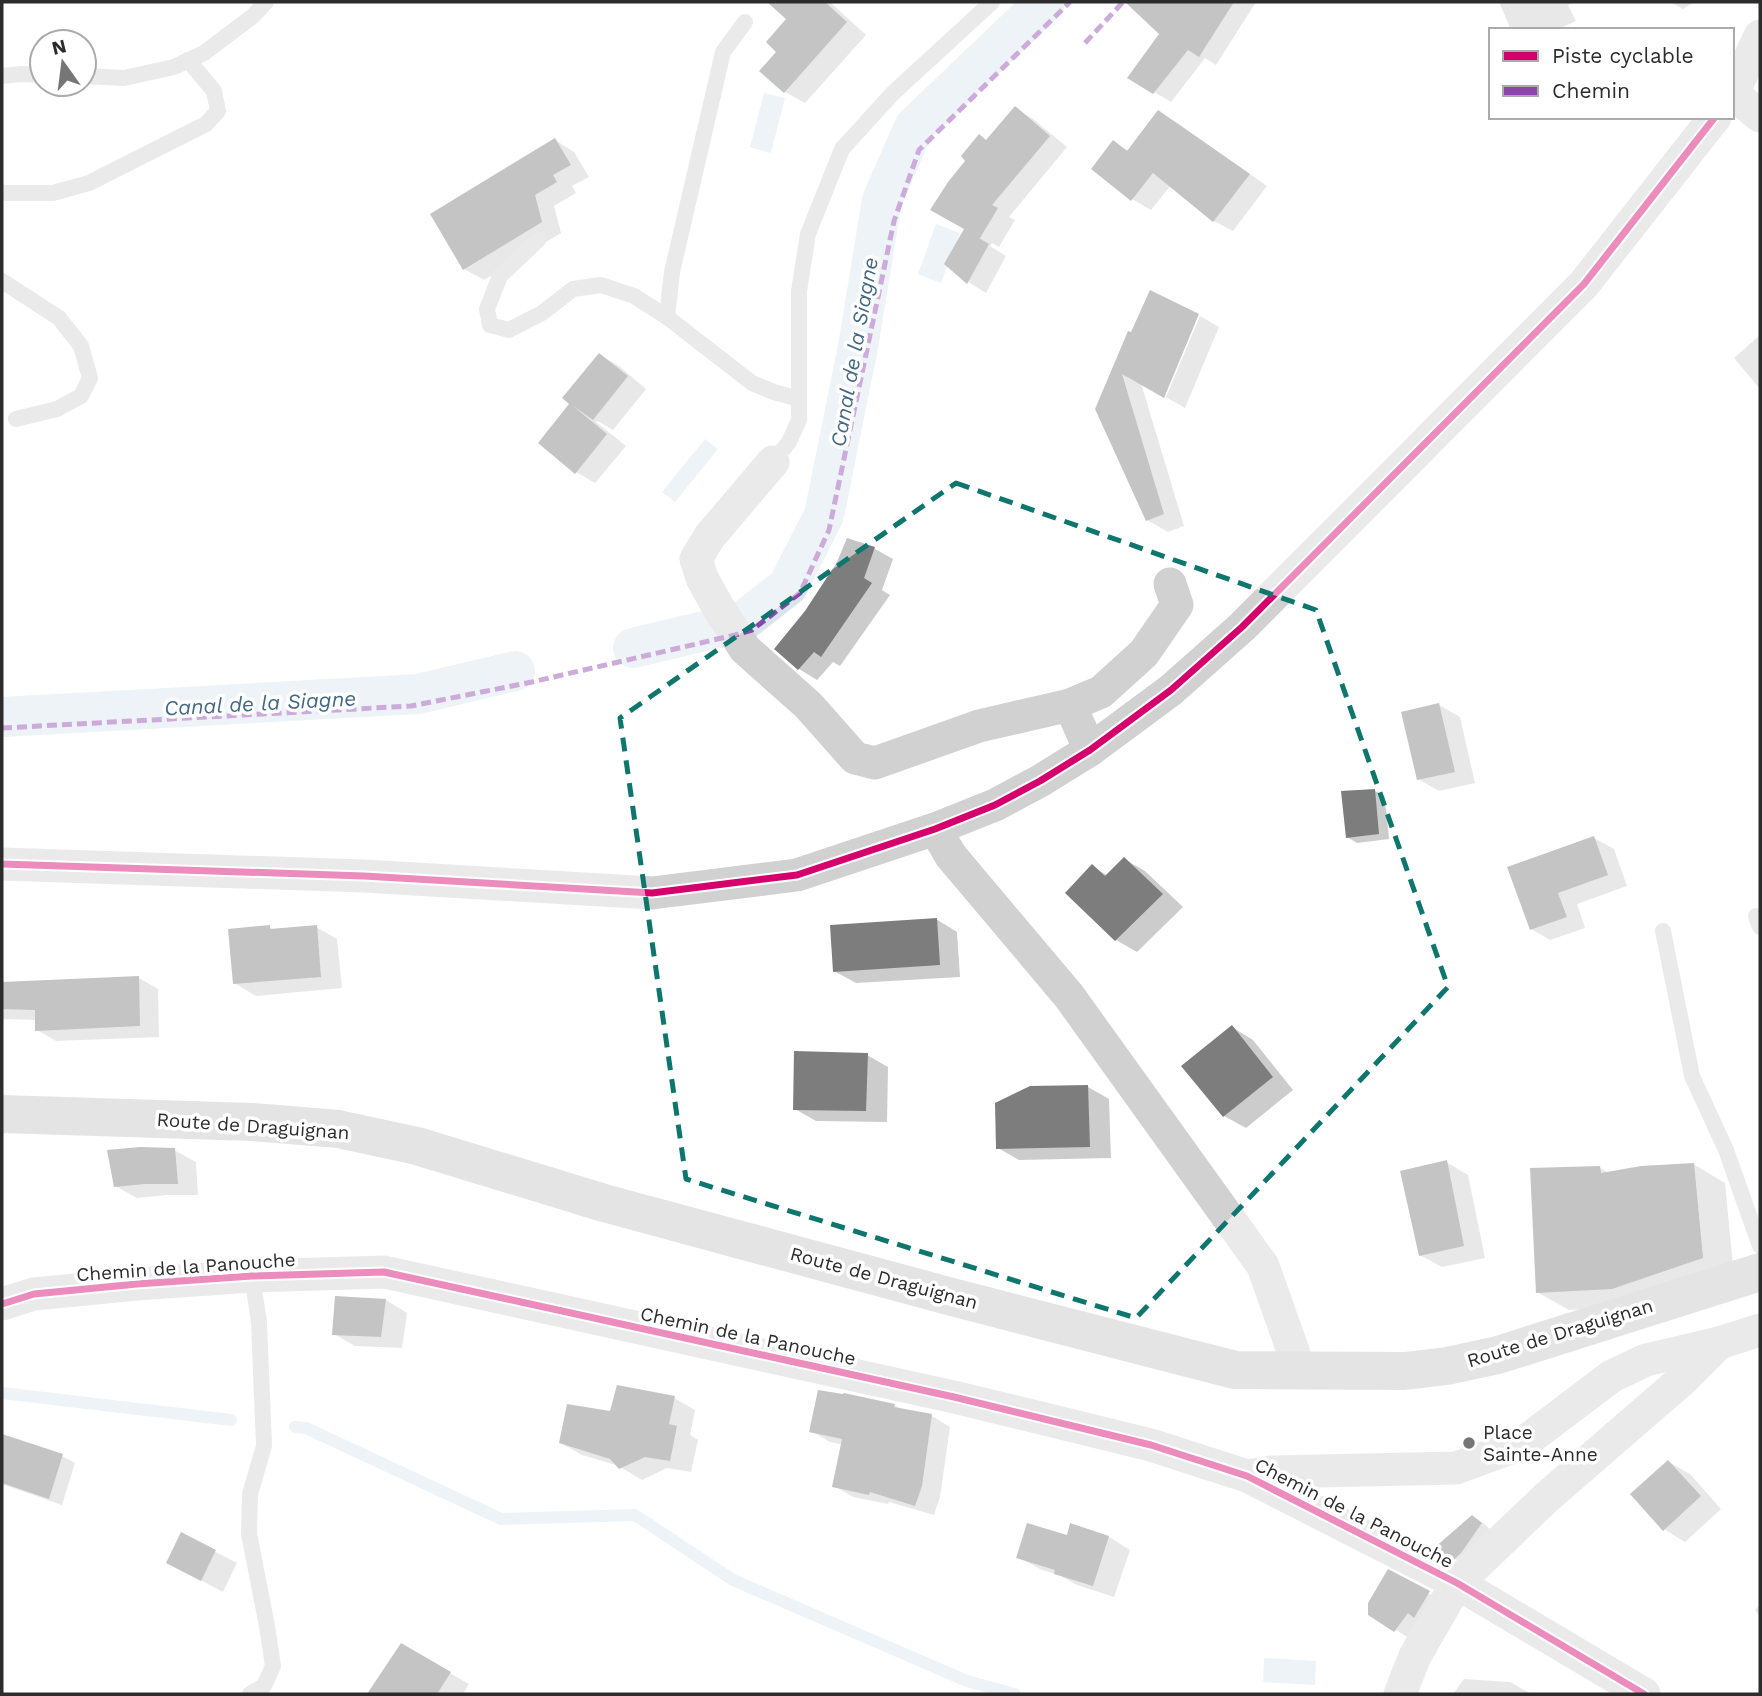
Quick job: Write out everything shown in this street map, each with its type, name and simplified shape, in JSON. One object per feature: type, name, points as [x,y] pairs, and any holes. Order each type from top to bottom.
[{"type":"main road","name":"Route de Draguignan","points":[[2,1114],[253,1122],[338,1129],[417,1146],[604,1203],[1234,1370],[1405,1371],[1447,1366],[1497,1355],[1760,1272]]},
{"type":"street","points":[[1734,90],[1760,36]]},
{"type":"street","points":[[1734,96],[1760,116]]},
{"type":"street","points":[[2,864],[364,876],[652,893],[797,875],[935,829],[995,805],[1090,750],[1171,690],[1242,627],[1584,284],[1713,119]]},
{"type":"street","points":[[773,462],[710,536],[696,559],[702,578],[745,649],[808,705],[855,758],[875,763],[979,726],[1070,705],[1101,692],[1144,653],[1177,605],[1170,584]]},
{"type":"street","points":[[1070,705],[1090,750]]},
{"type":"street","points":[[935,829],[951,856],[1069,996],[1263,1266],[1300,1371]]},
{"type":"street","name":"Chemin de la Panouche","points":[[2,1304],[34,1294],[137,1284],[252,1276],[384,1272],[954,1397],[1151,1445],[1247,1476],[1457,1583],[1547,1497],[1682,1380],[1719,1343],[1760,1330]]},
{"type":"street","points":[[1247,1476],[1272,1472],[1456,1468],[1522,1444],[1612,1376],[1646,1360],[1719,1343]]},
{"type":"street","points":[[1400,1694],[1415,1656],[1457,1583],[1644,1694]]},
{"type":"lane","points":[[98,77],[124,78],[174,67],[188,61],[204,53],[253,16],[266,2]]},
{"type":"lane","points":[[773,462],[789,442],[799,420],[799,291],[808,233],[842,149],[893,93],[992,2]]},
{"type":"lane","points":[[667,317],[672,272],[723,52],[745,22]]},
{"type":"lane","points":[[2,193],[53,193],[89,183],[206,124],[218,111],[214,91],[188,61]]},
{"type":"lane","points":[[2,76],[28,74]]},
{"type":"lane","points":[[538,240],[500,275],[486,309],[491,325],[509,330],[542,313],[573,289],[601,285],[635,296],[667,317],[752,383],[799,399]]},
{"type":"lane","points":[[2,281],[59,318],[80,346],[90,378],[81,396],[57,409],[16,419]]},
{"type":"lane","points":[[1663,931],[1692,1076],[1726,1150],[1760,1246]]},
{"type":"lane","points":[[250,1694],[264,1686],[273,1666],[248,1534],[250,1494],[264,1446],[259,1322],[252,1276]]},
{"type":"highlighted area","points":[[956,483],[1316,610],[1448,987],[1136,1318],[686,1179],[620,718]]},
{"type":"shaded area","points":[[764,93],[785,98],[771,153],[750,147]]},
{"type":"shaded area","points":[[936,224],[960,233],[941,283],[918,274]]},
{"type":"shaded area","points":[[705,439],[718,449],[675,502],[662,492]]},
{"type":"shaded area","points":[[1264,1658],[1316,1661],[1315,1685],[1263,1682]]},
{"type":"building","points":[[767,2],[825,2],[847,22],[784,93],[759,71],[776,52],[766,42],[786,19]]},
{"type":"building","points":[[1125,2],[1234,2],[1199,57],[1188,50],[1153,94],[1127,78],[1159,34]]},
{"type":"building","points":[[1015,106],[1050,136],[992,205],[998,208],[979,238],[989,244],[967,284],[944,264],[964,229],[930,210],[965,161],[961,156],[979,134],[986,140]]},
{"type":"building","points":[[1158,110],[1250,174],[1213,222],[1153,173],[1131,201],[1091,169],[1113,140],[1127,151]]},
{"type":"building","points":[[555,138],[571,165],[553,175],[557,182],[535,195],[542,222],[463,270],[430,214]]},
{"type":"building","points":[[1150,290],[1199,314],[1164,398],[1122,374],[1164,514],[1146,521],[1095,409],[1128,331],[1131,332]]},
{"type":"building","points":[[599,353],[628,376],[593,420],[572,405],[607,434],[575,474],[538,443],[569,404],[562,398]]},
{"type":"building","points":[[847,538],[875,547],[864,578],[872,583],[821,657],[814,652],[798,670],[774,649],[805,611],[837,562]]},
{"type":"building","points":[[1439,703],[1455,772],[1417,780],[1401,712]]},
{"type":"building","points":[[1375,789],[1379,834],[1346,838],[1341,791]]},
{"type":"building","points":[[1594,836],[1608,875],[1558,893],[1567,917],[1530,930],[1507,867]]},
{"type":"building","points":[[1124,857],[1163,894],[1115,941],[1065,893],[1092,864],[1105,876]]},
{"type":"building","points":[[937,918],[940,965],[833,972],[830,925]]},
{"type":"building","points":[[270,925],[270,929],[317,925],[321,977],[233,984],[228,929]]},
{"type":"building","points":[[139,976],[140,1026],[35,1031],[35,1010],[2,1009],[2,982]]},
{"type":"building","points":[[1232,1025],[1273,1077],[1223,1117],[1181,1066]]},
{"type":"building","points":[[794,1051],[868,1053],[866,1111],[793,1110]]},
{"type":"building","points":[[1088,1085],[1090,1147],[996,1149],[995,1103],[1030,1086]]},
{"type":"building","points":[[175,1148],[178,1184],[114,1187],[107,1150]]},
{"type":"building","points":[[1447,1160],[1464,1246],[1419,1256],[1400,1171]]},
{"type":"building","points":[[1694,1163],[1703,1258],[1612,1289],[1536,1293],[1530,1168],[1600,1166],[1601,1173],[1641,1166]]},
{"type":"building","points":[[335,1296],[386,1299],[381,1337],[332,1335]]},
{"type":"building","points":[[617,1385],[675,1396],[669,1424],[677,1426],[670,1461],[645,1457],[619,1469],[610,1459],[559,1443],[567,1404],[610,1411]]},
{"type":"building","points":[[818,1390],[844,1393],[932,1414],[922,1486],[915,1506],[870,1492],[869,1495],[832,1487],[842,1439],[809,1432]]},
{"type":"building","points":[[2,1434],[63,1454],[49,1499],[2,1483]]},
{"type":"building","points":[[1668,1460],[1701,1496],[1663,1531],[1630,1494]]},
{"type":"building","points":[[1472,1515],[1482,1523],[1454,1560],[1433,1549]]},
{"type":"building","points":[[1027,1523],[1067,1535],[1070,1523],[1109,1536],[1093,1586],[1016,1558]]},
{"type":"building","points":[[181,1532],[216,1550],[201,1581],[166,1563]]},
{"type":"building","points":[[1388,1569],[1430,1591],[1414,1618],[1408,1613],[1394,1632],[1368,1615],[1368,1603]]},
{"type":"building","points":[[401,1643],[451,1672],[437,1694],[367,1694]]},
{"type":"waterway","name":"Canal de la Siagne","points":[[633,648],[742,622],[788,586],[824,515],[858,347],[882,200],[914,127],[1045,2]]},
{"type":"waterway","name":"Canal de la Siagne","points":[[2,717],[418,694],[515,671]]},
{"type":"waterway","points":[[2,1393],[231,1420]]},
{"type":"waterway","points":[[295,1427],[306,1428],[501,1519],[635,1515],[733,1580],[967,1681],[1015,1694]]},
{"type":"marked path","points":[[2,728],[411,706],[532,682],[752,630],[800,593],[829,530],[894,221],[919,150],[1070,2]]},
{"type":"marked path","points":[[1085,43],[1123,2]]},
{"type":"cycle path","points":[[2,864],[364,876],[652,893],[797,875],[935,829],[995,805],[1090,750],[1171,690],[1242,627],[1584,284],[1713,119]]},
{"type":"cycle path","points":[[2,1304],[34,1294],[137,1284],[252,1276],[384,1272],[954,1397],[1151,1445],[1247,1476],[1457,1583],[1644,1694]]},
{"type":"place","name":"Place Sainte-Anne","points":[[1469,1443]]}]
